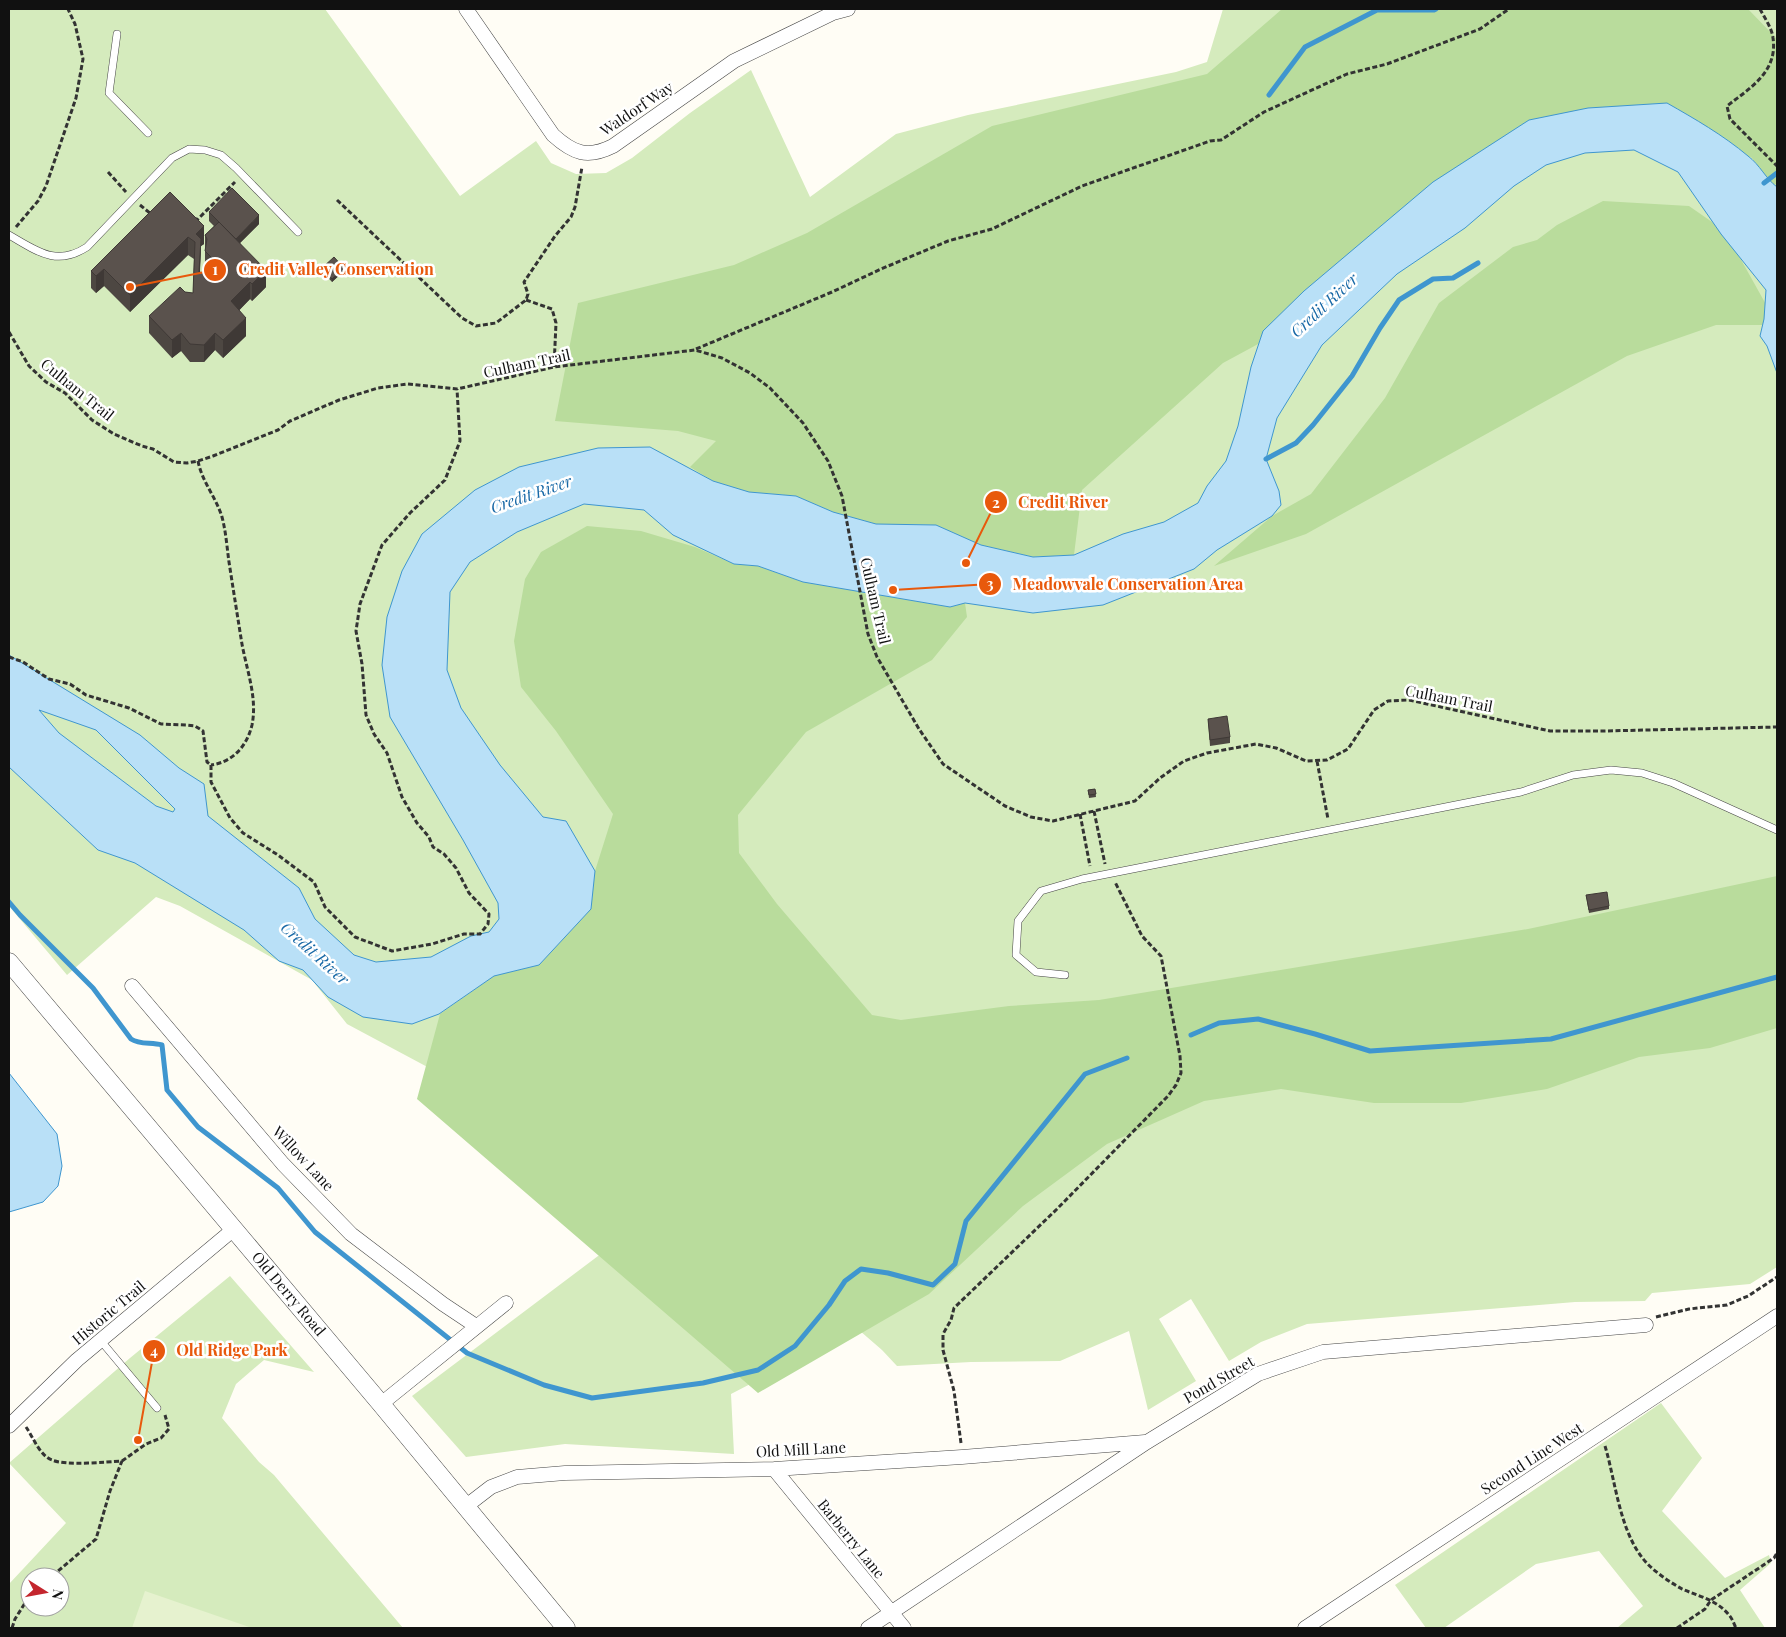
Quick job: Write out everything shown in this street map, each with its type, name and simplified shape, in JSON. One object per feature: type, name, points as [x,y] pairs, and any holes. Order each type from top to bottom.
[{"type":"street","points":[[466,9],[553,135],[567,147],[584,154]]},
{"type":"street","name":"Waldorf Way","points":[[584,154],[603,151],[613,146],[734,61],[833,14],[848,9]]},
{"type":"street","name":"Old Derry Road","points":[[9,962],[381,1404],[566,1628]]},
{"type":"street","name":"Willow Lane","points":[[132,986],[283,1164],[351,1234],[411,1280],[471,1330]]},
{"type":"street","name":"Historic Trail","points":[[9,1426],[77,1360],[234,1229]]},
{"type":"street","points":[[381,1404],[506,1303]]},
{"type":"street","name":"Second Line West","points":[[1305,1628],[1777,1316]]},
{"type":"street","name":"Pond Street","points":[[868,1628],[1147,1442],[1258,1374],[1323,1352],[1646,1325]]},
{"type":"street","name":"Old Mill Lane","points":[[465,1507],[491,1487],[517,1477],[565,1473],[774,1469],[962,1457],[1147,1442]]},
{"type":"street","name":"Barberry Lane","points":[[774,1469],[904,1628]]},
{"type":"lane","points":[[117,34],[110,93],[148,133]]},
{"type":"lane","points":[[9,235],[30,248],[49,256],[62,257],[75,254],[86,247],[172,158],[189,149],[205,150],[221,155],[298,232]]},
{"type":"lane","points":[[1065,975],[1036,972],[1016,955],[1018,921],[1041,891],[1092,877],[1521,792],[1574,775],[1611,770],[1642,773],[1673,783],[1777,830]]},
{"type":"lane","points":[[101,1340],[158,1408]]},
{"type":"path","points":[[16,226],[38,200],[46,186],[76,98],[83,59],[75,24],[68,9]]},
{"type":"path","points":[[695,350],[948,241],[992,229],[1082,186],[1210,141],[1221,140],[1264,112],[1346,74],[1387,64],[1480,28],[1509,9]]},
{"type":"path","points":[[1760,9],[1773,36],[1773,56],[1761,79],[1726,106],[1730,119],[1777,166]]},
{"type":"path","points":[[337,200],[462,318],[476,326],[496,323],[526,300],[528,294],[524,282],[550,243],[571,217],[575,207],[584,154]]},
{"type":"path","points":[[191,214],[197,220],[242,174]]},
{"type":"path","points":[[152,214],[155,217]]},
{"type":"path","points":[[526,300],[552,309],[556,323],[554,367]]},
{"type":"path","name":"Culham Trail","points":[[9,332],[30,366],[46,382],[65,394],[92,420],[114,434],[142,446],[153,448],[174,462],[198,461],[278,430],[290,422],[339,400],[378,388],[407,384],[458,389],[554,367],[695,350],[722,358],[750,373],[770,388],[803,423],[828,461],[842,496],[868,634],[877,657],[919,729],[943,764],[1004,806],[1031,817],[1053,821],[1135,801],[1176,766],[1206,753],[1256,744],[1276,748],[1306,761],[1327,760],[1348,749],[1374,710],[1388,701],[1409,700],[1550,731],[1777,727]]},
{"type":"path","points":[[9,657],[23,662],[49,679],[70,684],[86,695],[129,708],[161,724],[195,726],[203,731],[207,762],[211,765],[211,782],[230,818],[243,833],[278,855],[314,882],[325,907],[355,937],[392,951],[432,944],[464,934],[480,934],[488,924],[489,914],[469,893],[456,868],[444,854],[433,847],[429,837],[417,823],[402,797],[387,753],[374,734],[366,715],[362,664],[356,630],[360,604],[382,546],[410,513],[445,480],[460,440],[458,389]]},
{"type":"path","points":[[198,461],[201,475],[222,516],[242,650],[250,678],[253,704],[252,725],[244,743],[234,756],[226,761],[211,765]]},
{"type":"path","points":[[1317,761],[1330,830]]},
{"type":"path","points":[[962,1457],[958,1414],[943,1350],[943,1334],[951,1320],[954,1308],[1057,1209],[1168,1096],[1176,1085],[1181,1073],[1180,1056],[1162,956],[1142,936],[1119,888],[1108,874],[1094,811]]},
{"type":"path","points":[[1080,814],[1092,877]]},
{"type":"path","points":[[1646,1325],[1652,1318],[1689,1309],[1727,1305],[1748,1296],[1777,1277]]},
{"type":"path","points":[[63,1567],[96,1540],[110,1490],[122,1461],[146,1444],[162,1438],[169,1428],[165,1415],[158,1408]]},
{"type":"path","points":[[19,1416],[42,1451],[52,1460],[76,1463],[122,1461]]},
{"type":"path","points":[[1601,1432],[1614,1473],[1620,1506],[1632,1544],[1653,1569],[1680,1588],[1711,1600],[1729,1614],[1736,1628]]},
{"type":"path","points":[[1677,1628],[1705,1609],[1711,1600],[1774,1558],[1777,1553]]},
{"type":"path","points":[[12,1628],[20,1611]]},
{"type":"green space","points":[[9,9],[325,9],[460,196],[536,141],[551,163],[576,174],[606,173],[632,158],[690,113],[751,70],[810,197],[896,134],[968,115],[1176,72],[1207,62],[1223,9],[1777,9],[1777,1267],[1750,1284],[1652,1293],[1645,1301],[1575,1302],[1307,1324],[1261,1342],[1229,1361],[1191,1299],[1159,1319],[1196,1381],[1148,1410],[1129,1331],[1060,1361],[971,1362],[897,1366],[852,1324],[731,1394],[734,1454],[565,1444],[466,1457],[412,1396],[606,1250],[448,1078],[347,1024],[312,980],[180,906],[156,897],[67,975],[9,906]]},
{"type":"green space","points":[[1282,9],[1748,9],[1777,39],[1777,185],[1771,183],[1751,157],[1626,140],[1457,189],[1308,317],[1223,363],[1082,490],[1074,555],[1033,557],[981,545],[936,525],[876,524],[833,512],[796,496],[748,492],[713,481],[690,467],[716,441],[678,431],[555,421],[578,303],[734,265],[807,233],[992,126],[1207,74]]},
{"type":"green space","points":[[1603,201],[1689,206],[1725,231],[1773,317],[1775,325],[1716,325],[1627,356],[1306,534],[1214,566],[1272,516],[1311,494],[1385,398],[1439,303],[1513,247],[1537,240],[1557,225]]},
{"type":"green space","points":[[587,526],[641,531],[695,547],[734,564],[758,566],[803,582],[950,607],[965,603],[967,617],[932,660],[806,732],[738,815],[739,853],[777,904],[872,1015],[901,1020],[1009,1006],[1099,1000],[1528,929],[1777,876],[1777,1028],[1710,1048],[1639,1057],[1547,1089],[1461,1103],[1374,1103],[1281,1089],[1204,1101],[1107,1144],[1023,1206],[929,1294],[758,1393],[417,1099],[440,1014],[494,976],[539,965],[591,909],[595,871],[613,814],[556,731],[521,687],[514,641],[525,579],[541,552]]},
{"type":"green space","points":[[230,1276],[314,1372],[264,1360],[236,1384],[222,1418],[259,1462],[274,1475],[403,1628],[9,1628],[9,1584],[20,1572],[20,1617],[70,1617],[70,1567],[25,1567],[66,1523],[9,1463],[130,1358]]},
{"type":"green space","points":[[1661,1403],[1702,1458],[1662,1511],[1725,1578],[1769,1555],[1771,1563],[1740,1590],[1765,1628],[1617,1628],[1643,1606],[1599,1551],[1536,1564],[1444,1628],[1426,1628],[1395,1585]]},
{"type":"green space","points":[[145,1591],[252,1628],[132,1628]]},
{"type":"water","name":"Credit River","points":[[1667,103],[1729,141],[1752,160],[1777,187],[1777,373],[1767,346],[1760,336],[1764,319],[1766,290],[1721,234],[1678,172],[1634,150],[1585,153],[1546,165],[1514,186],[1465,228],[1397,274],[1322,345],[1277,418],[1266,459],[1279,491],[1281,505],[1272,516],[1217,550],[1194,569],[1103,605],[1033,613],[965,603],[950,607],[803,582],[758,566],[734,564],[673,535],[644,510],[584,504],[517,532],[470,562],[450,592],[447,670],[461,708],[500,765],[543,817],[566,821],[595,871],[591,909],[539,965],[494,976],[439,1014],[412,1024],[363,1017],[328,997],[303,970],[279,961],[244,930],[135,863],[98,850],[9,767],[9,655],[140,735],[179,768],[204,784],[208,816],[299,888],[315,919],[354,955],[376,962],[431,957],[471,936],[489,932],[499,919],[498,903],[390,717],[382,665],[387,617],[402,571],[422,534],[475,490],[519,467],[598,448],[650,447],[713,481],[749,492],[796,496],[833,512],[876,524],[936,525],[981,545],[1033,557],[1074,555],[1123,534],[1164,522],[1198,503],[1207,486],[1226,461],[1238,426],[1251,367],[1263,331],[1304,291],[1433,182],[1529,120],[1588,108]],"holes":[[[39,710],[96,730],[175,809],[173,812],[156,806],[59,733]]]},
{"type":"water","points":[[9,1073],[57,1134],[62,1166],[58,1186],[43,1202],[9,1212]]},
{"type":"building","points":[[232,188],[259,215],[236,239],[209,212]]},
{"type":"building","points":[[170,192],[204,226],[196,234],[201,239],[199,272],[215,275],[216,262],[205,251],[207,239],[205,235],[219,222],[266,270],[252,284],[250,282],[231,301],[246,318],[223,340],[215,333],[204,345],[190,344],[181,333],[172,340],[149,316],[180,287],[185,292],[193,293],[195,242],[188,237],[130,295],[104,269],[96,276],[91,271]]},
{"type":"building","points":[[334,257],[344,268],[332,279],[322,268]]},
{"type":"building","points":[[1227,716],[1230,737],[1210,740],[1208,719]]},
{"type":"building","points":[[1095,789],[1096,794],[1089,795],[1088,790]]},
{"type":"building","points":[[1607,892],[1609,906],[1589,910],[1586,895]]},
{"type":"waterway","points":[[1269,95],[1305,47],[1377,10],[1436,9]]},
{"type":"waterway","points":[[1764,183],[1777,173]]},
{"type":"waterway","points":[[1266,459],[1296,443],[1313,425],[1352,376],[1399,300],[1433,279],[1453,278],[1478,263]]},
{"type":"waterway","points":[[9,902],[93,988],[131,1039],[138,1042],[162,1045],[167,1090],[198,1127],[278,1188],[315,1232],[467,1353],[544,1385],[592,1398],[703,1383],[758,1370],[795,1346],[829,1305],[845,1281],[861,1269],[888,1273],[933,1285],[955,1264],[966,1221],[1085,1074],[1127,1058]]},
{"type":"waterway","points":[[1191,1035],[1219,1023],[1258,1019],[1370,1051],[1551,1039],[1777,977]]},
{"type":"place","name":"Credit Valley Conservation","points":[[130,287]]},
{"type":"place","name":"Credit River","points":[[966,563]]},
{"type":"place","name":"Meadowvale Conservation Area","points":[[893,590]]},
{"type":"place","name":"Old Ridge Park","points":[[138,1440]]}]
